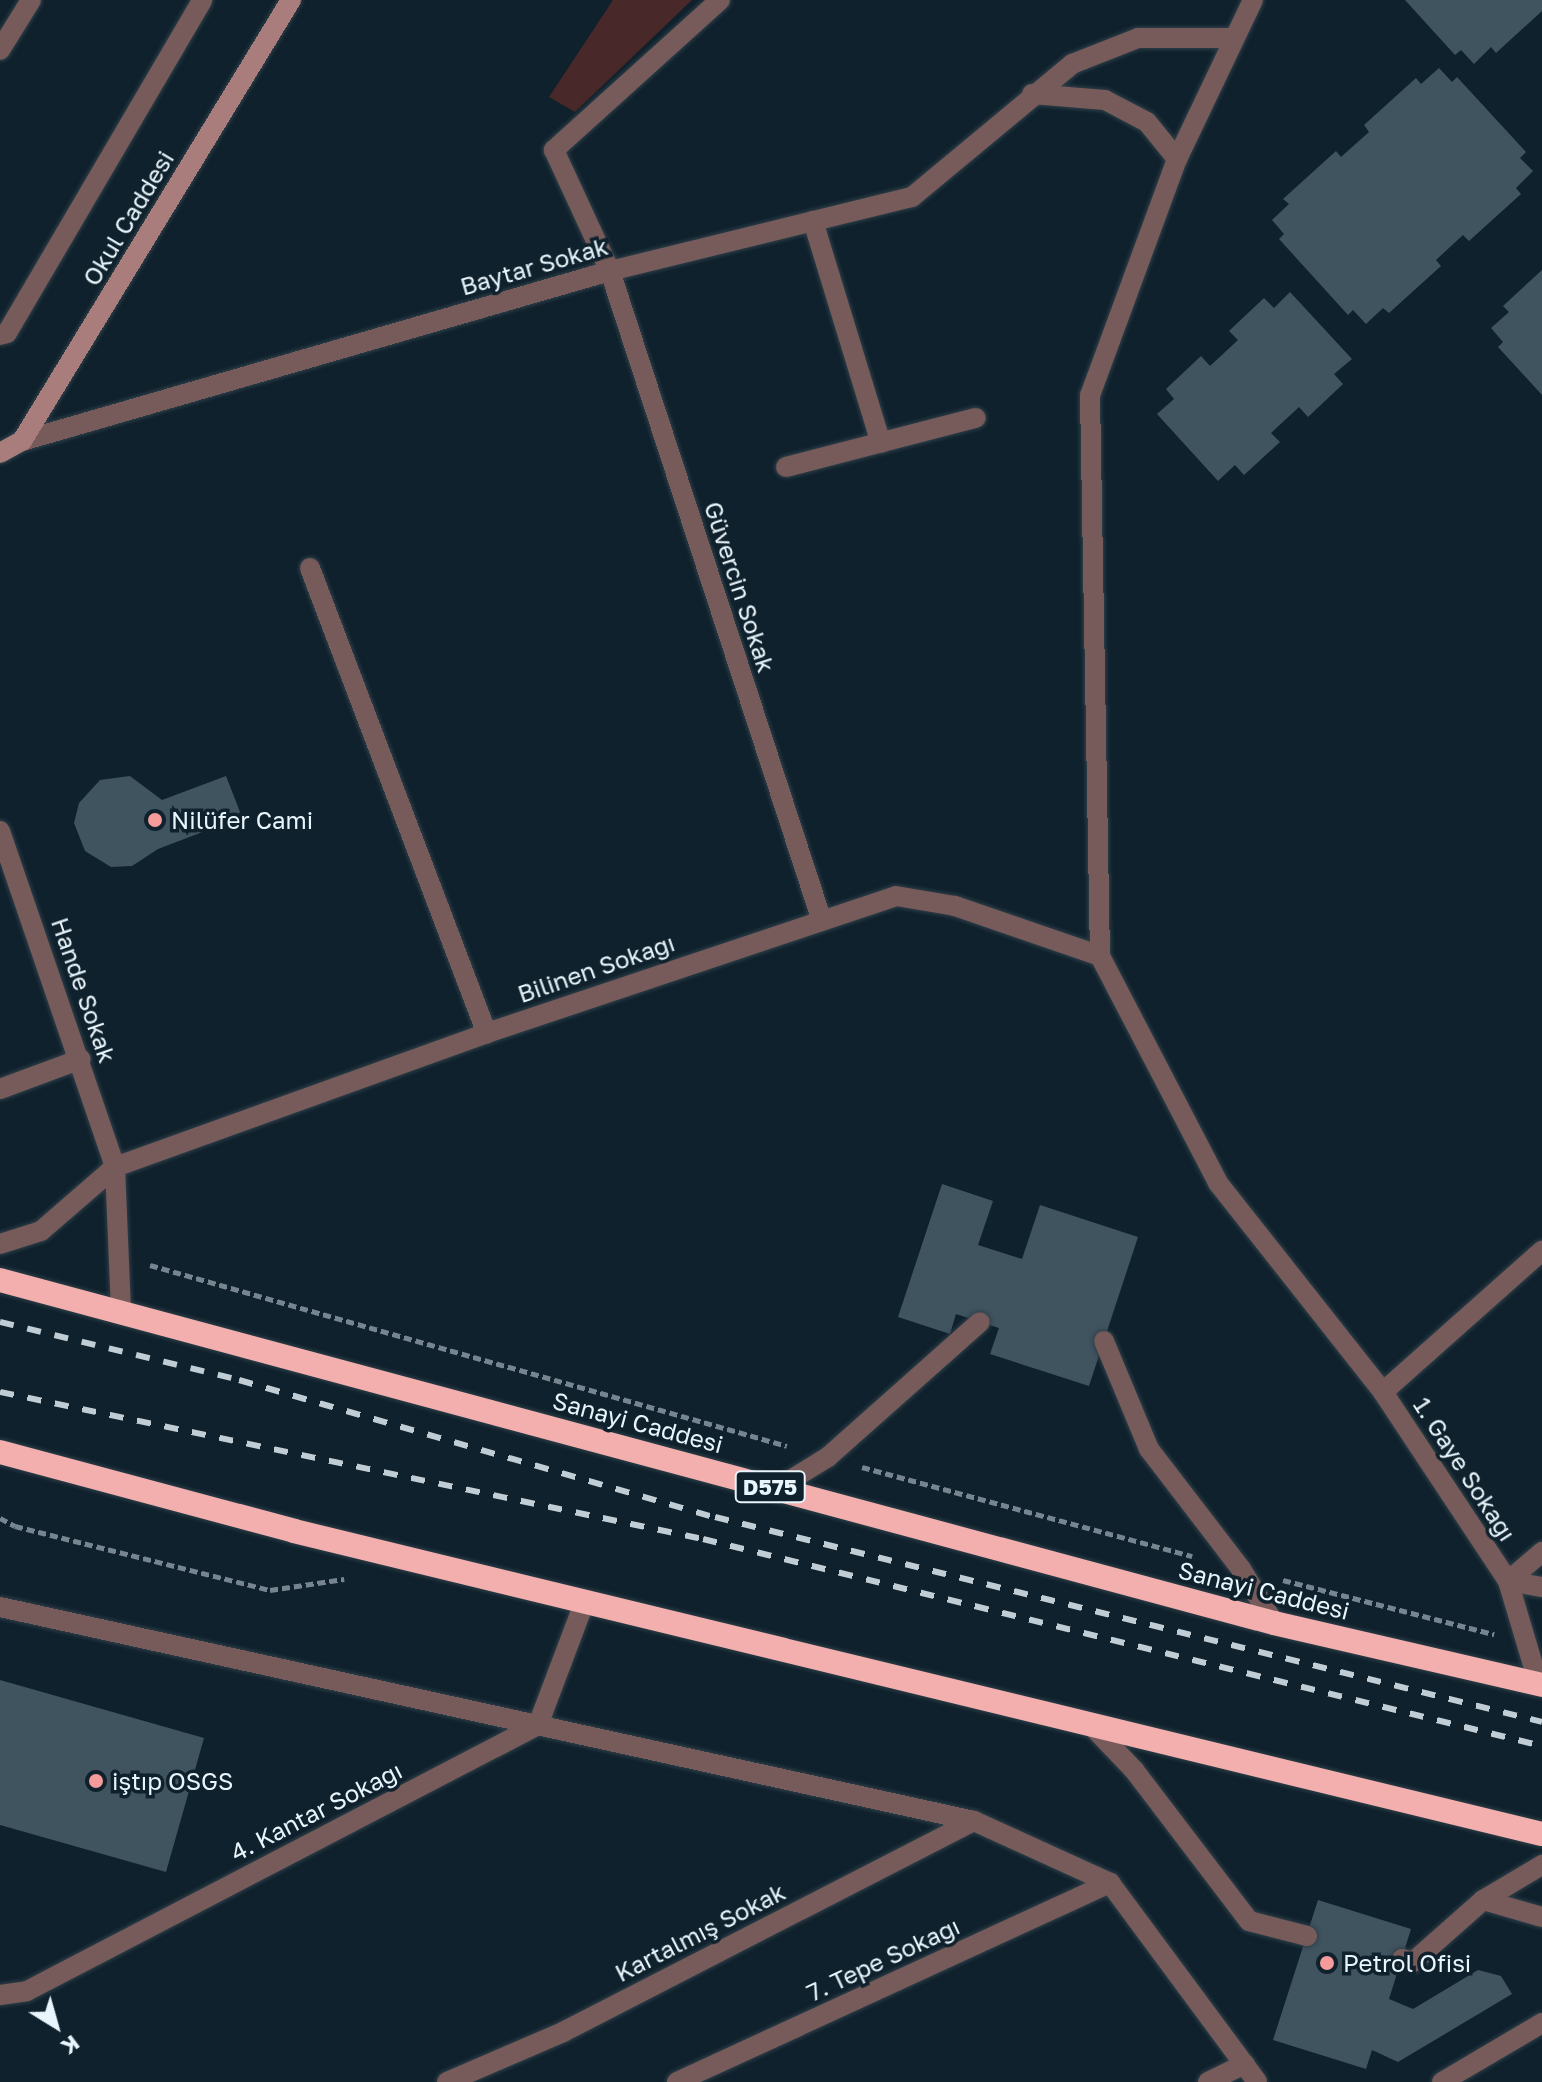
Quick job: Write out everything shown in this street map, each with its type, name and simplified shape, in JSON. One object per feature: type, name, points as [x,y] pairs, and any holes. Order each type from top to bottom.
[{"type":"highway","name":"Sanayi Caddesi","points":[[0,1280],[121,1310],[1274,1623],[1541,1685]]},
{"type":"highway","points":[[0,1452],[584,1603],[1542,1834]]},
{"type":"street","points":[[0,50],[31,0]]},
{"type":"street","points":[[0,335],[7,333],[202,0]]},
{"type":"street","name":"Okul Caddesi","points":[[22,441],[291,0]]},
{"type":"street","name":"Güvercin Sokak","points":[[720,0],[554,150],[610,271],[821,918]]},
{"type":"street","points":[[1253,0],[1177,159],[1090,395],[1100,956],[1218,1183],[1383,1392]]},
{"type":"street","name":"Baytar Sokak","points":[[22,441],[610,271],[912,197],[1032,94],[1072,64],[1138,38],[1234,38]]},
{"type":"street","points":[[1032,94],[1105,100],[1147,122],[1177,159]]},
{"type":"street","points":[[813,221],[881,443]]},
{"type":"street","points":[[786,467],[976,418]]},
{"type":"street","points":[[0,453],[22,441]]},
{"type":"street","points":[[310,568],[487,1033]]},
{"type":"street","name":"Hande Sokak","points":[[0,831],[81,1059],[115,1167],[123,1257],[121,1310]]},
{"type":"street","name":"Bilinen Sokağı","points":[[115,1167],[487,1033],[821,918],[896,896],[955,906],[1100,956]]},
{"type":"street","points":[[0,1089],[81,1059]]},
{"type":"street","points":[[0,1244],[41,1231],[115,1167]]},
{"type":"street","name":"1. Gaye Sokağı","points":[[1541,1685],[1508,1581],[1383,1392],[1542,1251]]},
{"type":"street","points":[[776,1489],[828,1457],[980,1322]]},
{"type":"street","points":[[1104,1341],[1149,1449],[1241,1569],[1274,1623]]},
{"type":"street","points":[[1508,1581],[1542,1552]]},
{"type":"street","points":[[1508,1581],[1542,1587]]},
{"type":"street","points":[[538,1725],[584,1603]]},
{"type":"street","points":[[0,1607],[974,1821],[1110,1883],[1257,2082]]},
{"type":"street","name":"4. Kantar Sokağı","points":[[0,1995],[27,1991],[538,1725]]},
{"type":"street","points":[[1092,1726],[1134,1770],[1249,1921],[1307,1936]]},
{"type":"street","name":"Kartalmış Sokak","points":[[447,2082],[563,2032],[974,1821]]},
{"type":"street","points":[[1402,1959],[1413,1962],[1483,1900],[1542,1865]]},
{"type":"street","name":"7. Tepe Sokağı","points":[[677,2082],[1110,1883]]},
{"type":"street","points":[[1483,1900],[1542,1917]]},
{"type":"street","points":[[1442,2082],[1542,2023]]},
{"type":"street","points":[[1208,2082],[1245,2064]]},
{"type":"path","points":[[123,1257],[828,1457],[1241,1569],[1528,1642]]},
{"type":"path","points":[[0,1518],[15,1526],[270,1590],[352,1578]]},
{"type":"shaded area","points":[[613,0],[692,0],[575,112],[549,97]]},
{"type":"building","points":[[1405,0],[1542,0],[1542,11],[1496,53],[1491,47],[1474,64],[1461,50],[1455,55]]},
{"type":"building","points":[[1439,68],[1452,82],[1457,77],[1526,152],[1520,158],[1533,171],[1516,188],[1521,194],[1469,241],[1463,235],[1436,260],[1441,266],[1389,313],[1383,308],[1366,324],[1353,310],[1348,315],[1279,239],[1284,234],[1272,220],[1289,204],[1283,199],[1336,151],[1341,157],[1369,132],[1364,125],[1416,78],[1421,84]]},
{"type":"building","points":[[1542,270],[1542,395],[1498,347],[1503,342],[1491,328],[1509,312],[1503,306]]},
{"type":"building","points":[[1290,292],[1352,359],[1334,374],[1343,384],[1308,417],[1299,407],[1271,433],[1280,442],[1244,475],[1235,465],[1218,481],[1157,414],[1174,399],[1166,389],[1201,356],[1210,366],[1238,340],[1229,331],[1264,298],[1274,308]]},
{"type":"building","name":"Nilüfer Cami","points":[[130,776],[162,800],[226,776],[242,817],[158,849],[132,866],[111,867],[85,851],[74,823],[79,803],[100,780]]},
{"type":"building","points":[[942,1184],[993,1201],[978,1245],[1022,1259],[1040,1205],[1138,1237],[1089,1386],[990,1354],[999,1328],[956,1314],[950,1334],[898,1317]]},
{"type":"building","name":"iştıp OSGS","points":[[0,1680],[204,1738],[166,1872],[0,1825]]},
{"type":"building","points":[[1318,1900],[1411,1929],[1389,1999],[1413,2009],[1478,1970],[1501,1976],[1512,1994],[1398,2062],[1372,2050],[1366,2069],[1273,2040]]},
{"type":"railway","points":[[0,1322],[239,1380],[715,1517],[1542,1722]]},
{"type":"railway","points":[[0,1392],[703,1539],[1542,1746]]},
{"type":"place","name":"Nilüfer Cami","points":[[155,820]]},
{"type":"place","name":"iştıp OSGS","points":[[96,1781]]},
{"type":"place","name":"Petrol Ofisi","points":[[1327,1963]]}]
